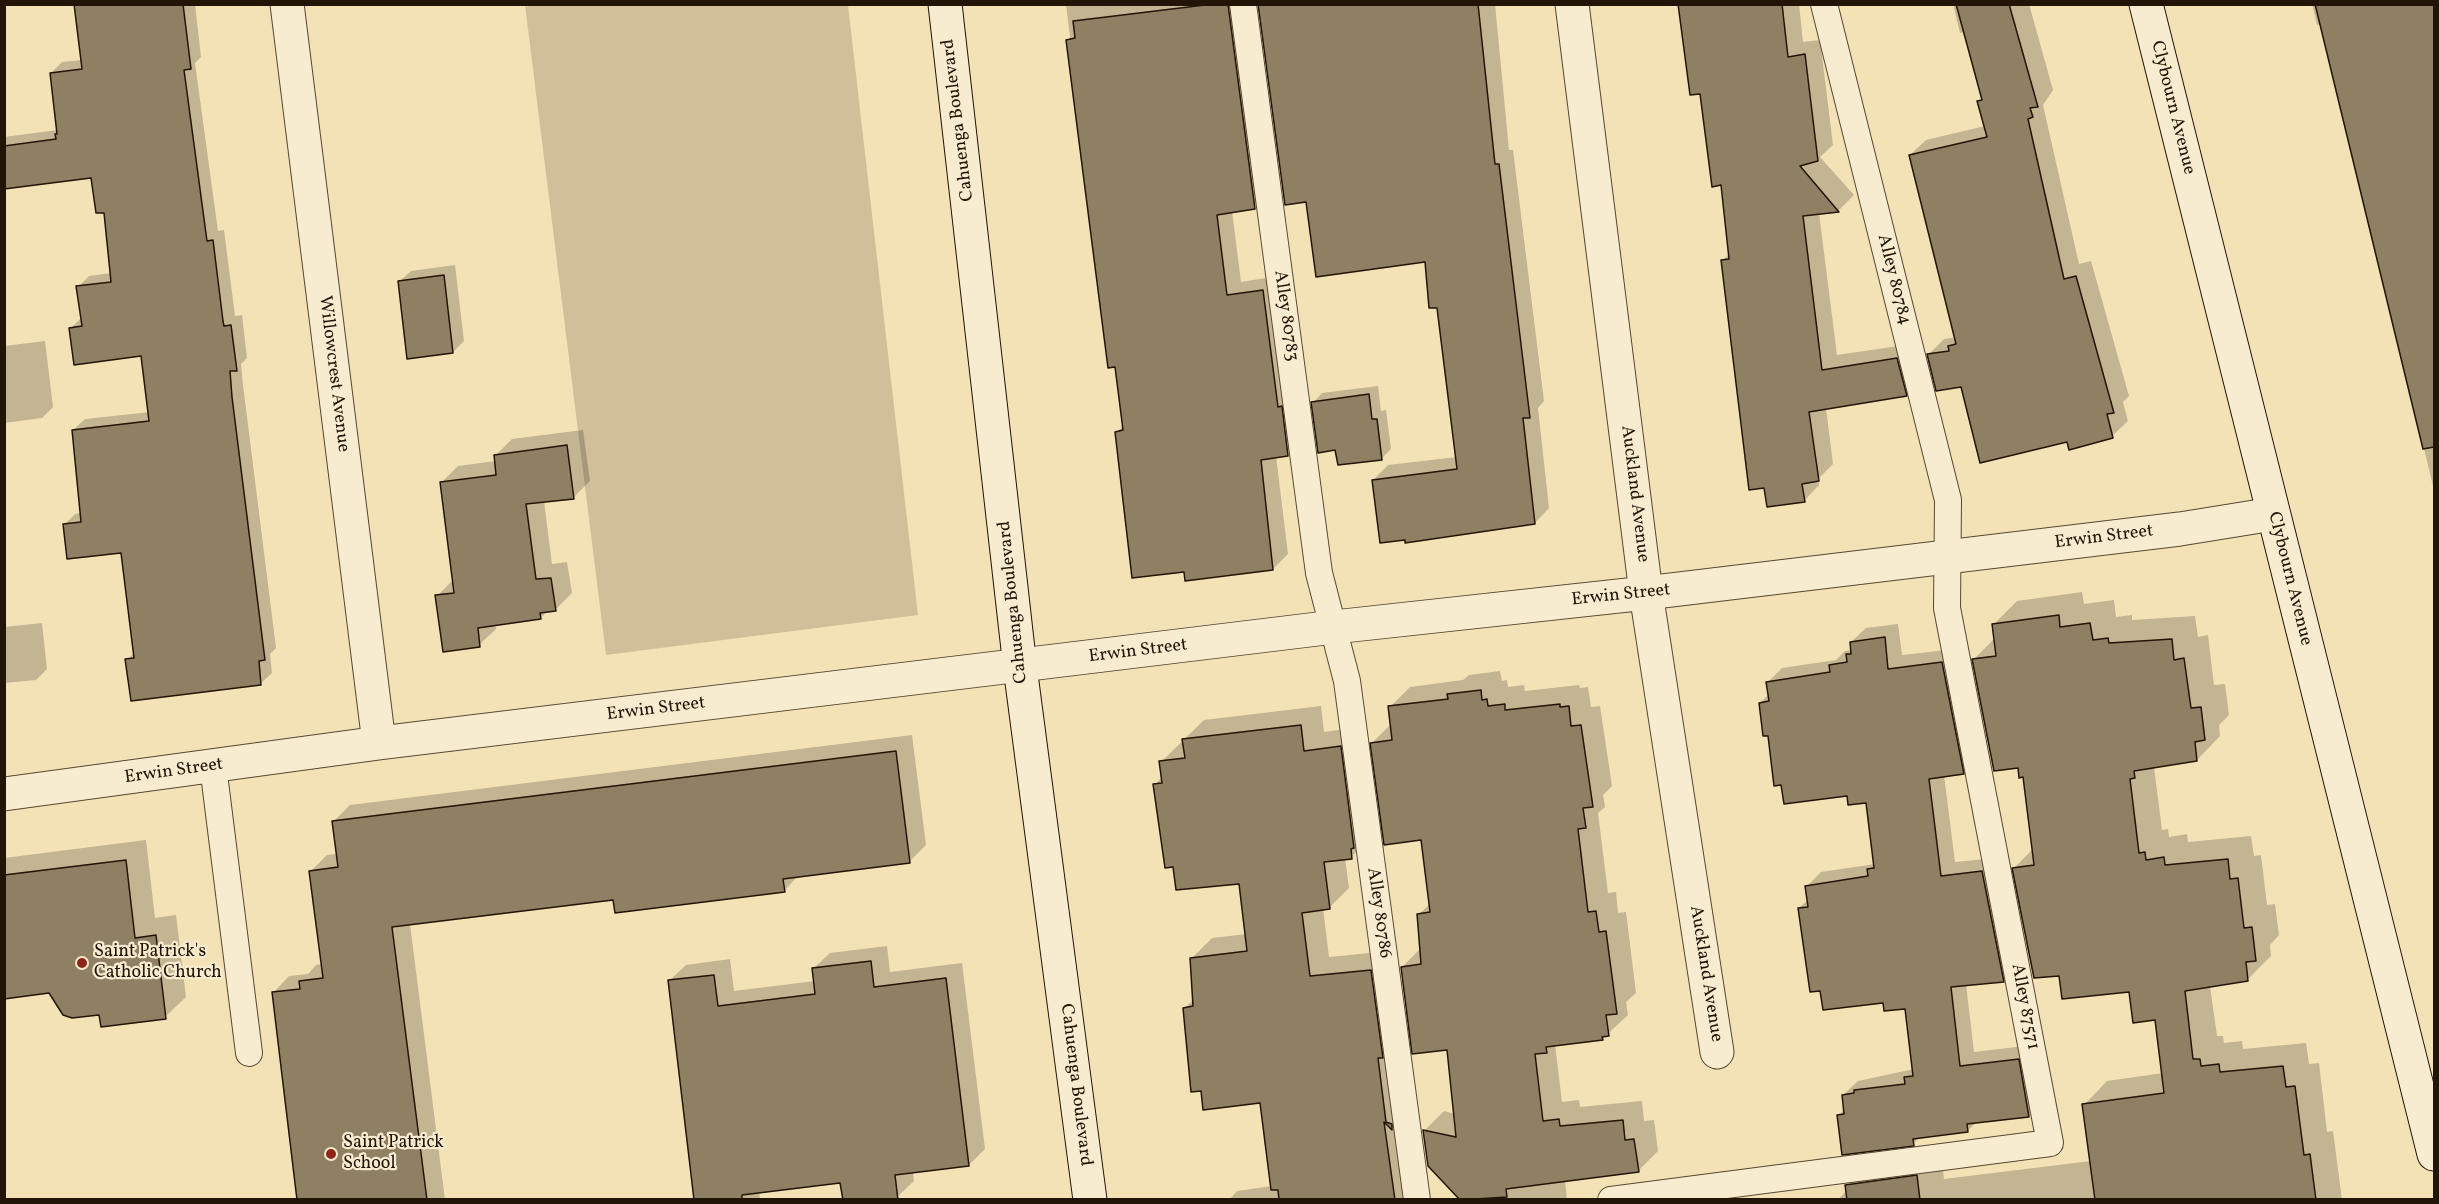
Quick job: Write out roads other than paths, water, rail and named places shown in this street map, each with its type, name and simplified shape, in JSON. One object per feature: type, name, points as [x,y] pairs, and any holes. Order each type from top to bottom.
[{"type":"street","name":"Willowcrest Avenue","points":[[287,4],[379,743]]},
{"type":"street","name":"Cahuenga Boulevard","points":[[945,4],[1020,667],[1090,1200]]},
{"type":"street","name":"Auckland Avenue","points":[[1572,4],[1646,593],[1717,1052]]},
{"type":"street","name":"Clybourn Avenue","points":[[2146,4],[2434,1154]]},
{"type":"street","name":"Erwin Street","points":[[4,794],[379,743],[1020,667],[1334,627],[1646,593],[2180,529],[2273,514]]},
{"type":"lane","name":"Alley 80783","points":[[1243,4],[1319,573],[1334,627]]},
{"type":"lane","name":"Alley 80784","points":[[1824,4],[1948,500],[1948,556]]},
{"type":"lane","name":"Alley 87571","points":[[1734,1192],[2050,1143],[1947,608],[1948,556]]},
{"type":"lane","name":"Alley 80786","points":[[1334,627],[1347,681],[1417,1200]]},
{"type":"lane","points":[[213,766],[249,1053]]},
{"type":"lane","points":[[1611,1200],[1734,1192]]},
{"type":"place","name":"Saint Patrick's Catholic Church","points":[[82,963]]},
{"type":"place","name":"Saint Patrick School","points":[[331,1154]]}]
